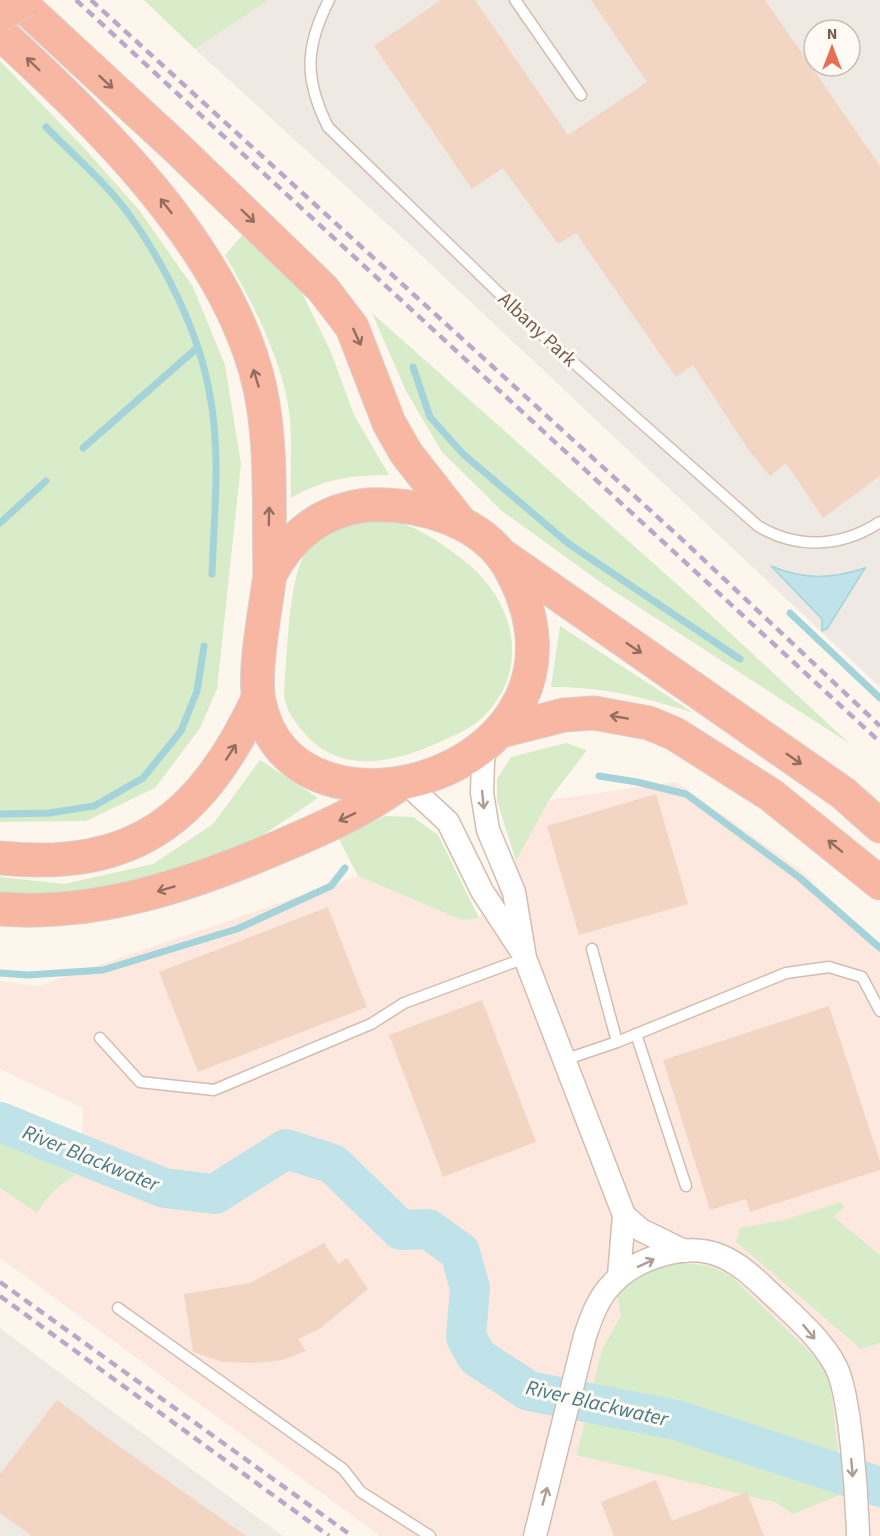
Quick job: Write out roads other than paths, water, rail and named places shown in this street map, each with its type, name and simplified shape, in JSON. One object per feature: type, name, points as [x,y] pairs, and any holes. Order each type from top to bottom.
[{"type":"highway","points":[[17,0],[300,265],[340,309],[358,338],[396,436],[406,453],[460,522],[505,557],[843,794],[880,826]]},
{"type":"highway","points":[[0,15],[25,0]]},
{"type":"highway","points":[[0,33],[125,155],[185,231],[225,299],[251,361],[264,413],[269,457],[270,574],[258,699],[239,739],[196,799],[167,823],[122,848],[91,856],[55,860],[0,858]]},
{"type":"highway","points":[[270,574],[279,557],[302,530],[318,519],[350,507],[401,505],[460,522]]},
{"type":"highway","points":[[0,909],[81,906],[160,891],[214,873],[330,826],[365,808],[401,784],[450,768],[494,736],[526,693],[531,676],[533,639],[525,601],[505,557]]},
{"type":"highway","points":[[258,699],[273,734],[299,764],[313,772],[346,783],[401,784]]},
{"type":"highway","points":[[494,736],[564,714],[594,713],[649,723],[675,734],[771,795],[880,883]]},
{"type":"street","points":[[494,736],[483,761],[483,805],[488,830],[514,892],[525,958],[624,1215],[619,1276]]},
{"type":"street","points":[[401,784],[448,822],[482,891],[525,958]]},
{"type":"street","points":[[624,1215],[641,1230],[684,1251]]},
{"type":"street","points":[[535,1536],[585,1336],[595,1308],[619,1276],[667,1254],[701,1250],[720,1256],[746,1270],[798,1319],[836,1365],[847,1409],[858,1533]]},
{"type":"lane","name":"Albany Park","points":[[329,0],[315,30],[310,54],[314,96],[328,127],[539,332],[733,504],[773,535],[790,540],[827,543],[854,537],[880,522]]},
{"type":"lane","points":[[515,0],[581,95]]},
{"type":"lane","points":[[592,949],[617,1042]]},
{"type":"lane","points":[[100,1038],[140,1082],[214,1090],[371,1024],[404,1003],[525,958]]},
{"type":"lane","points":[[564,1060],[617,1042],[786,973],[829,967],[862,977],[880,1011]]},
{"type":"lane","points":[[636,1034],[686,1186]]},
{"type":"lane","points":[[118,1308],[343,1469],[361,1492],[430,1536]]},
{"type":"water","points":[[771,566],[806,576],[829,576],[865,568],[827,629],[822,631],[822,619]]},
{"type":"waterway","points":[[46,127],[119,202],[142,233],[168,277],[198,348],[210,396],[215,440],[216,485],[212,574]]},
{"type":"waterway","points":[[83,448],[197,348]]},
{"type":"waterway","points":[[413,367],[430,417],[463,454],[569,544],[740,659]]},
{"type":"waterway","points":[[0,523],[46,481]]},
{"type":"waterway","points":[[790,613],[880,698]]},
{"type":"waterway","points":[[0,814],[49,813],[94,806],[143,778],[181,731],[197,691],[204,646]]},
{"type":"waterway","points":[[599,776],[637,782],[686,794],[800,878],[880,948]]},
{"type":"waterway","points":[[0,973],[28,975],[103,970],[237,929],[331,886],[345,868]]},
{"type":"waterway","name":"River Blackwater","points":[[0,1122],[164,1188],[215,1194],[286,1149],[333,1164],[401,1230],[428,1229],[460,1252],[470,1288],[466,1337],[477,1357],[529,1391],[676,1420],[880,1487]]},
{"type":"railway","points":[[76,0],[880,742]]},
{"type":"railway","points":[[91,0],[686,543],[880,726]]},
{"type":"railway","points":[[0,1282],[352,1536]]},
{"type":"railway","points":[[0,1296],[329,1536]]}]
